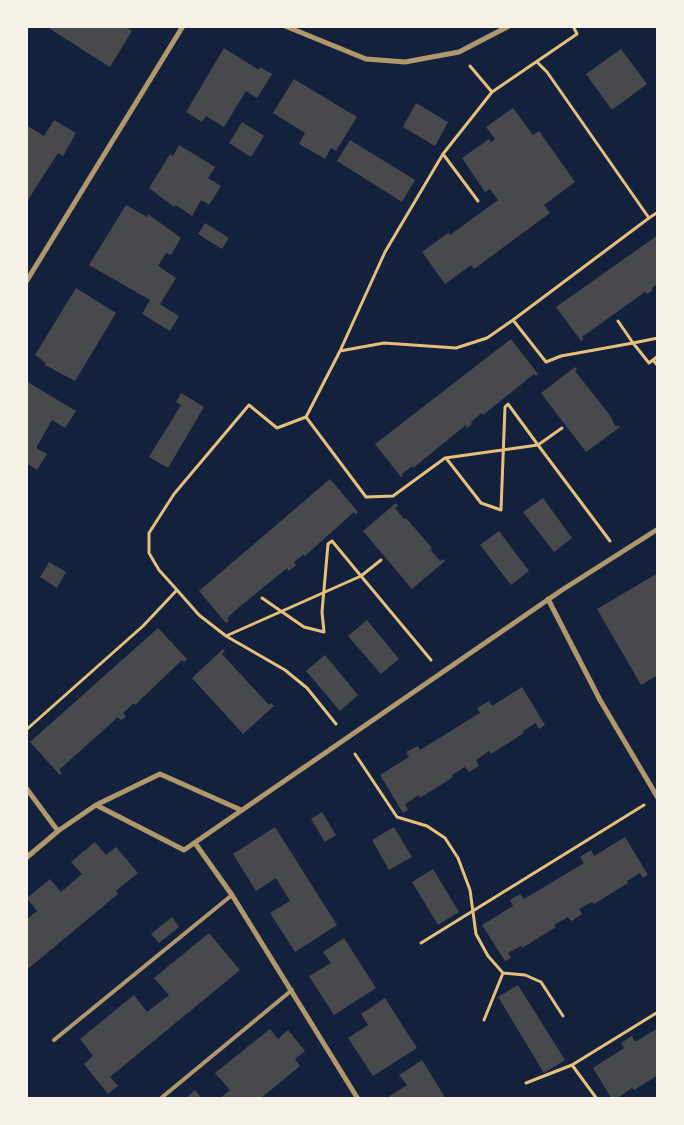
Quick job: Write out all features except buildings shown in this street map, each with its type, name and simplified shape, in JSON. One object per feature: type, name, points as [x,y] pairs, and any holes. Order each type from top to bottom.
[{"type":"street","points":[[26,282],[183,26]]},
{"type":"street","points":[[285,26],[366,58],[380,61],[414,62],[459,52],[509,26]]},
{"type":"street","points":[[96,805],[184,850],[548,599],[618,552],[658,528]]},
{"type":"street","points":[[548,599],[600,700],[658,797]]},
{"type":"street","points":[[26,858],[58,831],[96,805],[160,774],[240,810]]},
{"type":"street","points":[[26,788],[58,831]]},
{"type":"street","points":[[195,843],[232,895],[358,1099]]},
{"type":"lane","points":[[54,1040],[232,895]]},
{"type":"lane","points":[[160,1099],[292,990]]},
{"type":"path","points":[[563,1016],[541,982],[525,975],[503,973],[488,956],[476,934],[470,890],[458,858],[445,838],[428,826],[397,817],[330,714],[308,688],[285,670],[226,636],[199,615],[158,570],[149,553],[149,533],[174,494],[249,405],[277,428],[306,417],[340,351],[385,252],[443,154],[492,92],[577,34],[573,26]]},
{"type":"path","points":[[459,52],[492,92]]},
{"type":"path","points":[[536,62],[547,72],[649,218]]},
{"type":"path","points":[[443,154],[478,201]]},
{"type":"path","points":[[340,351],[384,343],[456,348],[487,338],[658,212]]},
{"type":"path","points":[[513,320],[546,362],[561,356],[658,338]]},
{"type":"path","points":[[618,322],[649,363],[658,356]]},
{"type":"path","points":[[653,360],[658,366]]},
{"type":"path","points":[[446,458],[481,503],[501,510],[504,407],[508,404],[618,552]]},
{"type":"path","points":[[306,417],[366,497],[393,496],[446,458],[538,445],[562,428]]},
{"type":"path","points":[[262,598],[304,627],[324,632],[322,612],[328,544],[332,541],[441,672]]},
{"type":"path","points":[[226,636],[361,576],[381,560]]},
{"type":"path","points":[[26,730],[143,626],[177,590]]},
{"type":"path","points":[[421,943],[658,797]]},
{"type":"path","points":[[484,1020],[503,973]]},
{"type":"path","points":[[526,1083],[572,1065],[658,1012]]},
{"type":"path","points":[[572,1065],[597,1099]]}]
